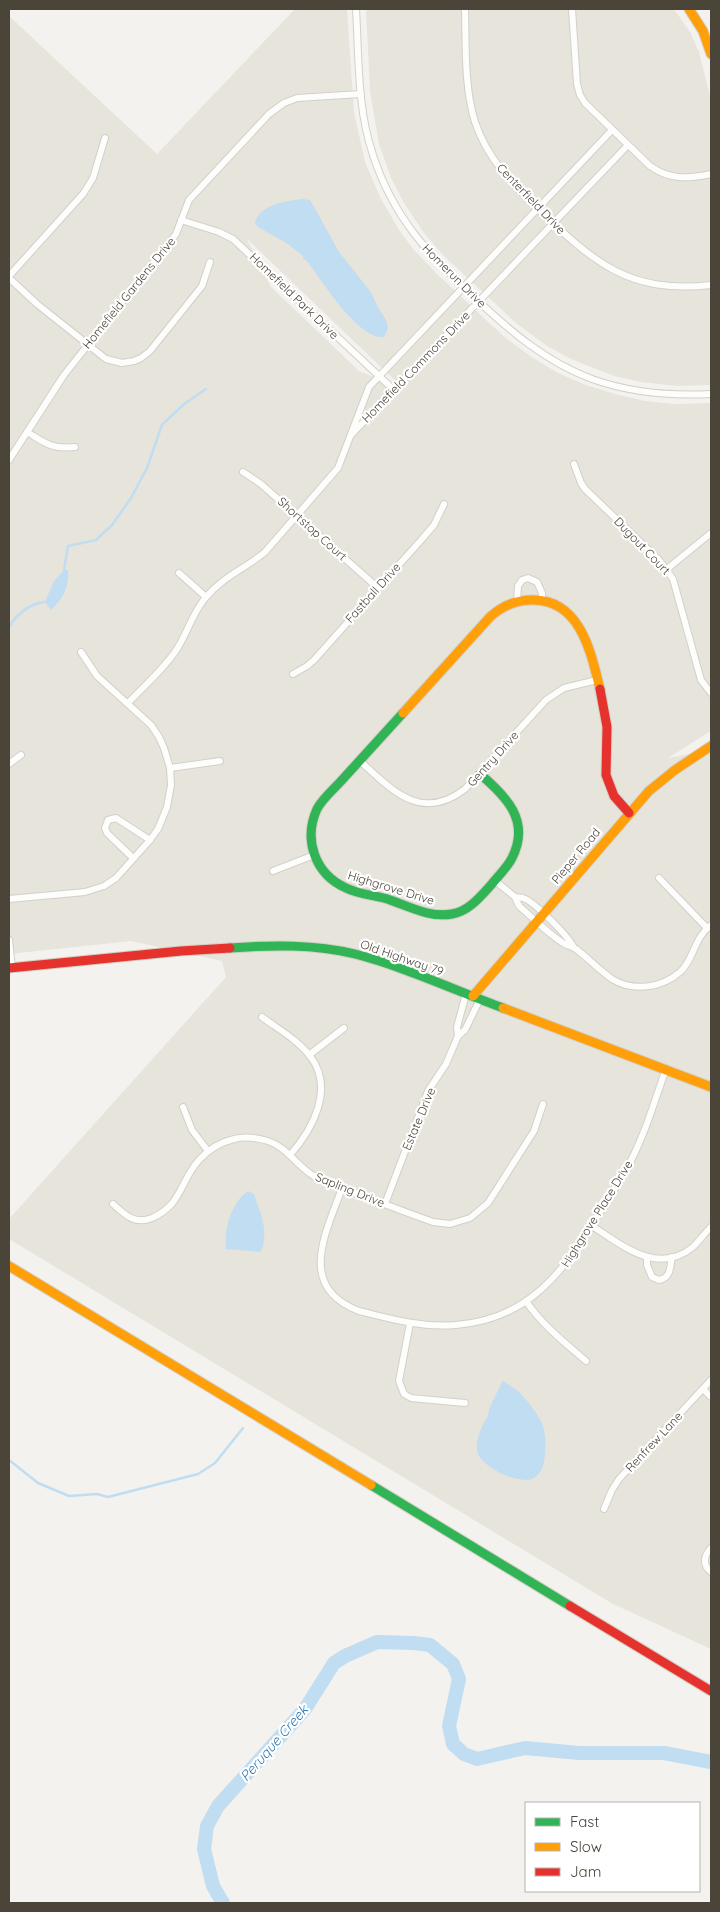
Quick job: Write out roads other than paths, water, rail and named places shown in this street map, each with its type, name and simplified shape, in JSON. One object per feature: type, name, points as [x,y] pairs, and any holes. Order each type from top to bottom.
[{"type":"street","name":"Homerun Drive","points":[[356,9],[364,124],[372,154],[391,198],[430,255],[518,337],[542,354],[564,366],[592,379],[645,392],[668,395],[711,394]]},
{"type":"street","name":"Centerfield Drive","points":[[465,9],[468,85],[471,106],[485,146],[493,160],[517,188],[553,224],[599,263],[651,284],[683,287],[711,285]]},
{"type":"street","points":[[572,9],[576,84],[585,103],[650,166],[660,173],[670,177],[693,178],[711,174]]},
{"type":"street","points":[[689,9],[703,31],[711,54]]},
{"type":"street","name":"Homefield Gardens Drive","points":[[9,460],[64,375],[170,243],[176,234],[189,200],[268,114],[284,103],[297,98],[361,94]]},
{"type":"street","name":"Homefield Commons Drive","points":[[128,703],[175,651],[206,597],[224,580],[265,552],[338,468],[369,387],[378,376],[612,130]]},
{"type":"street","points":[[106,138],[93,178],[83,194],[9,277],[87,345],[106,359],[122,363],[142,358],[150,351],[202,286],[210,262]]},
{"type":"street","name":"Homefield Commons Drive","points":[[349,437],[628,145]]},
{"type":"street","name":"Homefield Park Drive","points":[[181,220],[219,232],[233,239],[395,391]]},
{"type":"street","points":[[27,432],[51,447],[75,447]]},
{"type":"street","name":"Dugout Court","points":[[574,464],[585,489],[667,569],[673,579],[701,680],[711,694]]},
{"type":"street","name":"Shortstop Court","points":[[243,472],[261,484],[378,588]]},
{"type":"street","name":"Fastball Drive","points":[[293,674],[314,660],[434,525],[444,504]]},
{"type":"street","points":[[667,569],[711,532]]},
{"type":"street","points":[[178,573],[206,597]]},
{"type":"street","points":[[517,601],[518,586],[522,580],[528,578],[538,582],[542,593],[542,601]]},
{"type":"street","name":"Highgrove Drive","points":[[480,774],[505,797],[515,814],[518,836],[512,858],[480,897],[465,909],[454,914],[437,915],[377,896],[347,889],[332,881],[323,872],[314,855],[310,841],[311,826],[318,807],[490,617],[498,609],[517,601],[542,601],[561,608],[578,624],[587,643],[608,727],[605,772],[612,794],[629,814]]},
{"type":"street","points":[[9,899],[95,890],[116,878],[158,830],[167,807],[171,785],[170,768],[159,737],[151,725],[97,676],[81,652]]},
{"type":"street","name":"Gentry Drive","points":[[360,760],[393,791],[411,801],[437,803],[455,797],[480,774],[546,700],[564,688],[597,680]]},
{"type":"street","name":"Pieper Road","points":[[473,996],[650,791],[675,770],[710,749]]},
{"type":"street","points":[[9,764],[21,755]]},
{"type":"street","points":[[170,768],[220,760]]},
{"type":"street","points":[[134,858],[107,833],[105,828],[108,820],[116,818],[150,840]]},
{"type":"street","points":[[273,871],[314,855]]},
{"type":"street","points":[[494,880],[515,897],[519,906],[563,944],[574,948],[612,979],[622,984],[652,986],[667,981],[680,972],[687,963],[697,940],[709,926],[660,878]]},
{"type":"street","points":[[515,897],[524,898],[544,914],[570,940],[574,948]]},
{"type":"street","points":[[9,940],[10,968]]},
{"type":"street","name":"Old Highway 79","points":[[10,968],[191,950],[278,945],[354,954],[473,996],[711,1087]]},
{"type":"street","name":"Estate Drive","points":[[458,1036],[457,1027],[473,996]]},
{"type":"street","name":"Estate Drive","points":[[385,1204],[423,1102],[446,1064],[458,1036],[465,1030],[473,996]]},
{"type":"street","points":[[262,1017],[309,1054],[320,1074],[320,1098],[308,1132],[290,1155]]},
{"type":"street","points":[[309,1054],[344,1028]]},
{"type":"street","name":"Highgrove Place Drive","points":[[342,1188],[321,1248],[320,1262],[324,1281],[336,1298],[350,1308],[410,1323],[440,1326],[464,1324],[489,1318],[526,1301],[544,1288],[564,1268],[634,1156],[666,1069]]},
{"type":"street","name":"Sapling Drive","points":[[113,1204],[132,1219],[139,1221],[159,1215],[174,1202],[198,1161],[208,1151],[235,1139],[248,1138],[270,1142],[290,1155],[311,1175],[342,1188],[433,1222],[442,1224],[460,1221],[477,1213],[494,1195],[530,1137],[543,1104]]},
{"type":"street","points":[[183,1107],[192,1130],[208,1151]]},
{"type":"street","points":[[592,1226],[630,1250],[647,1257],[659,1259],[672,1257],[693,1246],[711,1227]]},
{"type":"street","points":[[647,1257],[647,1265],[652,1277],[659,1280],[667,1277],[672,1257]]},
{"type":"street","points":[[9,1266],[711,1690]]},
{"type":"street","points":[[526,1301],[541,1321],[586,1361]]},
{"type":"street","points":[[410,1323],[399,1381],[404,1394],[411,1398],[465,1403]]},
{"type":"street","name":"Renfrew Lane","points":[[604,1509],[619,1479],[711,1380]]},
{"type":"street","points":[[703,1389],[711,1397]]},
{"type":"street","points":[[711,1548],[706,1555],[705,1563],[711,1572]]},
{"type":"water","points":[[303,199],[310,200],[339,252],[370,291],[386,320],[388,328],[384,337],[374,335],[363,329],[341,307],[306,260],[303,259],[303,256],[288,244],[258,227],[255,223],[262,212],[274,205]]},
{"type":"water","points":[[64,570],[68,570],[68,582],[59,602],[51,610],[45,602],[54,581]]},
{"type":"water","points":[[248,1191],[254,1194],[263,1223],[264,1237],[261,1252],[226,1249],[226,1233],[233,1209]]},
{"type":"water","points":[[503,1380],[525,1398],[536,1413],[544,1432],[545,1458],[543,1466],[537,1476],[528,1480],[510,1477],[492,1468],[479,1456],[477,1450],[479,1433],[488,1417],[490,1407]]},
{"type":"waterway","points":[[64,570],[68,546],[96,540],[112,525],[131,498],[147,468],[162,425],[184,404],[206,389]]},
{"type":"waterway","points":[[9,627],[24,610],[45,602]]},
{"type":"waterway","points":[[9,1460],[38,1483],[69,1496],[97,1494],[108,1497],[198,1474],[215,1463],[243,1428]]},
{"type":"waterway","name":"Peruque Creek","points":[[223,1903],[213,1886],[204,1849],[207,1826],[218,1806],[305,1709],[334,1663],[377,1642],[430,1645],[453,1664],[459,1679],[449,1726],[453,1744],[464,1754],[477,1759],[525,1748],[579,1753],[664,1753],[711,1762]]}]
